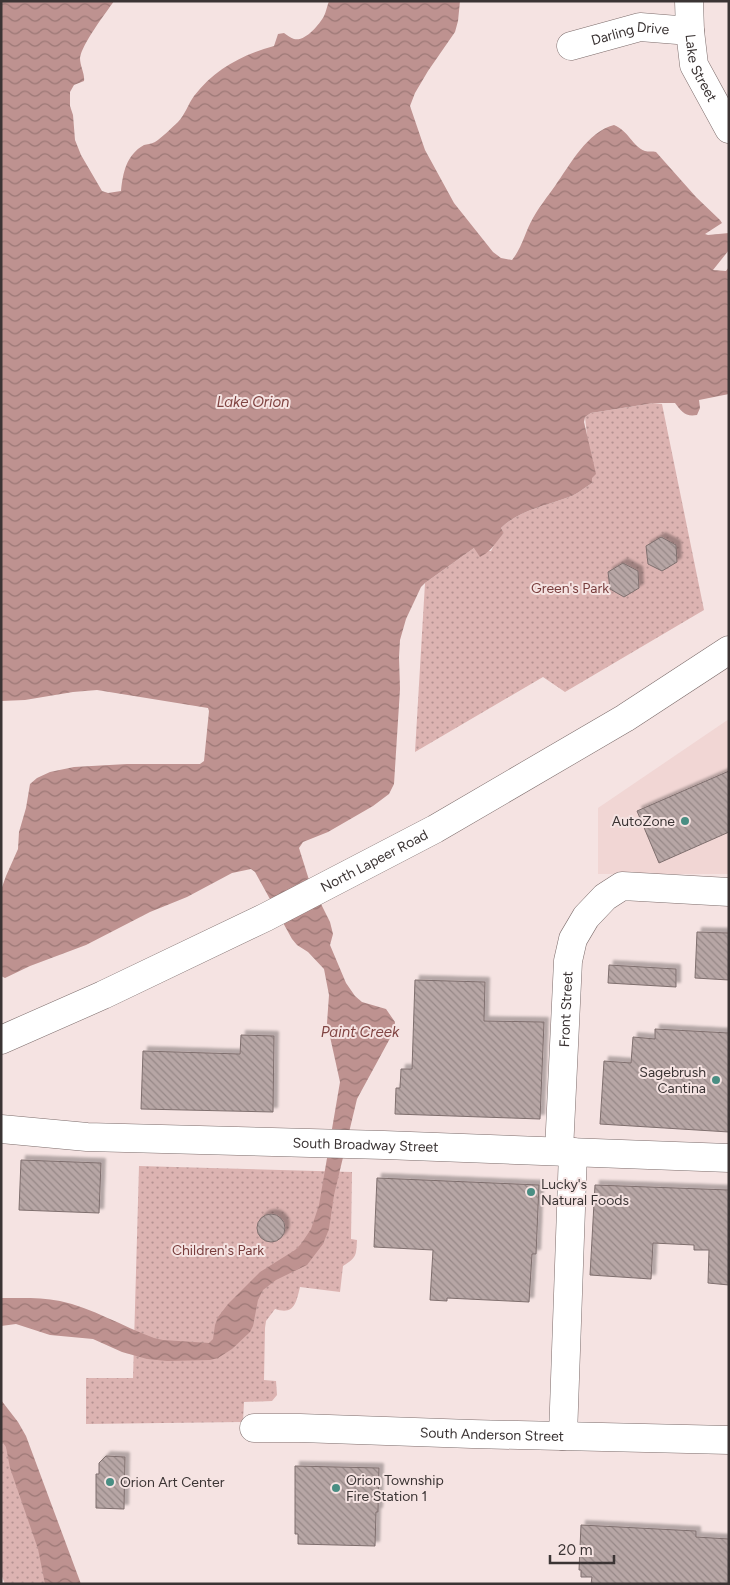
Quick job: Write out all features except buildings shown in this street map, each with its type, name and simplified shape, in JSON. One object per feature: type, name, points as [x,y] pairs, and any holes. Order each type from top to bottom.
[{"type":"street","name":"Lake Street","points":[[689,1],[694,65],[729,129]]},
{"type":"street","name":"Darling Drive","points":[[571,46],[640,27],[690,31]]},
{"type":"street","name":"North Lapeer Road","points":[[1,1040],[103,995],[266,917],[435,829],[625,718],[729,650]]},
{"type":"street","name":"Front Street","points":[[563,1436],[568,961],[573,939],[586,917],[605,897],[622,886],[729,892]]},
{"type":"street","name":"South Broadway Street","points":[[1,1129],[87,1137],[384,1145],[729,1158]]},
{"type":"street","name":"South Anderson Street","points":[[254,1428],[729,1440]]},
{"type":"shaded area","points":[[729,719],[729,874],[598,874],[598,808]]},
{"type":"green space","name":"Green's Park","points":[[654,403],[662,404],[704,610],[565,692],[543,677],[415,752],[425,583],[474,548],[491,551],[504,533],[501,528],[516,517],[533,509],[572,496],[592,483],[585,417],[591,413]]},
{"type":"green space","name":"Children's Park","points":[[139,1166],[352,1172],[351,1239],[357,1240],[356,1250],[355,1256],[343,1266],[340,1292],[300,1287],[293,1307],[286,1310],[275,1309],[266,1321],[264,1380],[276,1381],[277,1395],[272,1401],[244,1402],[243,1421],[241,1422],[86,1424],[86,1378],[133,1378]]},
{"type":"green space","points":[[1,1440],[17,1441],[69,1584],[5,1584],[1,1574]]},
{"type":"water","name":"Lake Orion","points":[[1,1],[114,1],[94,29],[82,52],[80,61],[84,81],[74,85],[70,92],[75,140],[81,155],[102,191],[108,193],[121,191],[124,171],[129,159],[138,149],[144,145],[154,143],[178,122],[194,96],[211,78],[230,64],[274,46],[278,34],[284,33],[293,39],[303,38],[322,20],[329,1],[460,1],[455,32],[428,71],[410,106],[425,150],[454,203],[493,252],[501,258],[512,260],[535,214],[573,159],[596,134],[614,125],[641,149],[656,152],[696,197],[720,220],[722,223],[705,234],[729,233],[729,250],[713,270],[726,271],[729,267],[729,394],[699,400],[700,408],[697,415],[684,413],[675,403],[654,403],[591,413],[585,417],[584,422],[596,474],[592,478],[592,483],[572,496],[533,509],[516,517],[501,528],[504,533],[488,552],[480,557],[474,548],[421,587],[406,619],[400,640],[400,689],[394,784],[389,794],[373,806],[328,832],[303,842],[299,848],[309,880],[330,922],[333,934],[330,945],[346,983],[362,1002],[386,1009],[395,1022],[394,1031],[357,1099],[334,1195],[329,1229],[323,1244],[307,1265],[276,1280],[263,1290],[258,1300],[250,1332],[232,1349],[218,1358],[210,1360],[167,1361],[147,1359],[122,1352],[93,1339],[50,1335],[16,1324],[1,1326],[1,1298],[45,1299],[84,1308],[154,1338],[209,1343],[213,1339],[218,1317],[228,1304],[260,1272],[295,1250],[311,1229],[319,1205],[340,1082],[327,1023],[329,995],[324,969],[292,939],[255,872],[251,869],[232,873],[187,897],[150,912],[86,945],[30,966],[5,978],[1,976],[1,890],[18,849],[19,832],[30,784],[37,778],[50,772],[74,767],[127,764],[200,764],[204,761],[209,711],[208,708],[97,690],[25,700],[1,701]]},
{"type":"water","points":[[1,1400],[26,1436],[81,1584],[45,1584],[38,1549],[10,1468],[6,1447],[1,1440]]},
{"type":"place","name":"AutoZone","points":[[685,821]]},
{"type":"place","name":"Sagebrush Cantina","points":[[716,1080]]},
{"type":"place","name":"Lucky's Natural Foods","points":[[531,1192]]},
{"type":"place","name":"Orion Art Center","points":[[110,1482]]},
{"type":"place","name":"Orion Township Fire Station 1","points":[[336,1488]]},
{"type":"water label","name":"Paint Creek","points":[[360,1032]]}]
